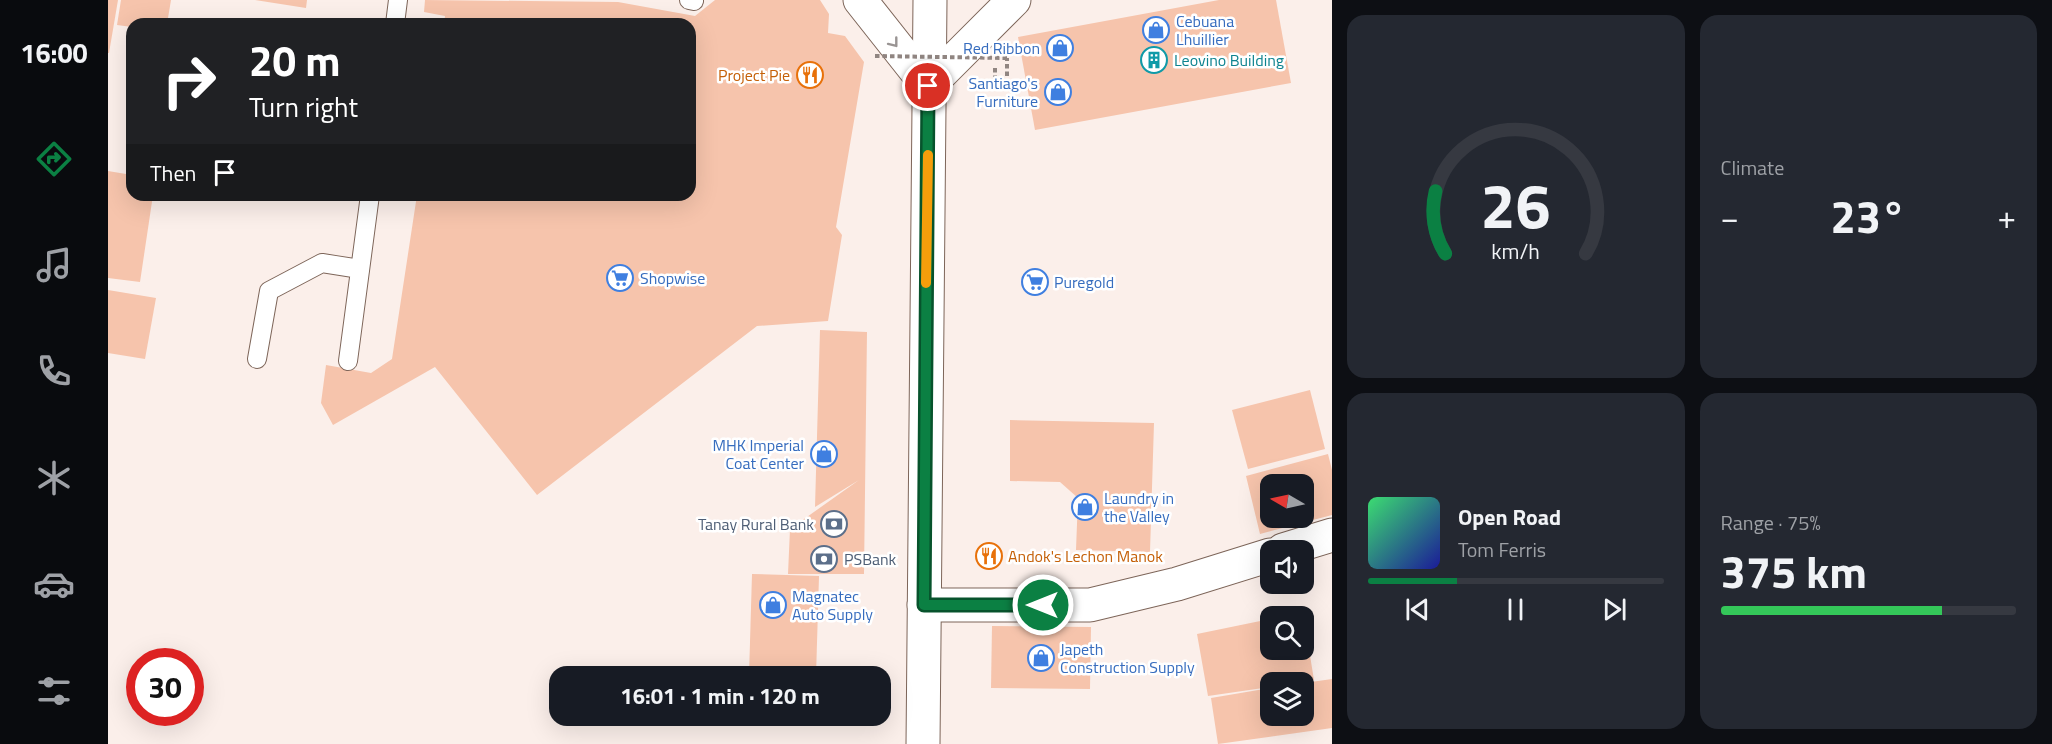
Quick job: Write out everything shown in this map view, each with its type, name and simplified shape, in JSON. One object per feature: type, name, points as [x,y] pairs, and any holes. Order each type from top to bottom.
[{"type":"main road","points":[[860,0],[928,86]]},
{"type":"main road","points":[[923,744],[930,0]]},
{"type":"main road","points":[[928,86],[1014,0]]},
{"type":"main road","points":[[1314,541],[1332,535]]},
{"type":"main road","points":[[924,605],[1090,605],[1177,584],[1260,558]]},
{"type":"lane","points":[[396,18],[398,0]]},
{"type":"lane","points":[[689,0],[694,1]]},
{"type":"lane","points":[[348,361],[369,201]]},
{"type":"lane","points":[[257,359],[269,291],[322,263],[360,269]]},
{"type":"path","points":[[875,56],[1007,58],[1007,81],[995,81]]},
{"type":"building","points":[[108,0],[118,0],[109,53],[108,53]]},
{"type":"building","points":[[121,0],[171,0],[168,18],[126,18],[126,26],[117,25]]},
{"type":"building","points":[[255,0],[307,0],[306,8]]},
{"type":"building","name":"Shopwise","points":[[425,0],[618,2],[695,16],[715,0],[820,0],[829,14],[828,33],[845,36],[864,62],[836,227],[842,235],[828,321],[757,326],[537,495],[435,367],[333,425],[321,403],[326,365],[371,373],[392,359],[416,201],[696,201],[696,18],[445,18],[445,16],[424,12]]},
{"type":"building","name":"Leovino Building","points":[[1219,0],[1276,0],[1291,83],[1035,130],[1018,37]]},
{"type":"building","points":[[108,171],[126,174],[126,201],[152,201],[140,282],[108,278]]},
{"type":"building","points":[[108,290],[156,298],[145,359],[108,353]]},
{"type":"building","points":[[820,330],[867,332],[864,574],[788,574],[790,529],[859,480],[815,507]]},
{"type":"building","points":[[1310,390],[1325,449],[1248,469],[1232,410]]},
{"type":"building","points":[[1010,420],[1154,423],[1150,552],[1076,550],[1078,498],[1060,482],[1010,481]]},
{"type":"building","points":[[1328,454],[1332,470],[1332,515],[1314,520],[1314,474],[1260,474],[1260,528],[1283,528],[1260,534],[1246,476]]},
{"type":"building","points":[[752,574],[819,576],[816,666],[749,666]]},
{"type":"building","points":[[1260,621],[1260,660],[1311,660],[1313,672],[1260,672],[1260,688],[1208,696],[1197,634]]},
{"type":"building","name":"Japeth Construction Supply","points":[[992,626],[1091,627],[1090,689],[991,688]]},
{"type":"building","points":[[1332,679],[1332,728],[1218,744],[1211,698],[1260,690],[1260,726],[1314,726],[1314,682]]},
{"type":"slow traffic","points":[[926,283],[928,155]]},
{"type":"place","name":"Cebuana Lhuillier","points":[[1156,30]]},
{"type":"place","name":"Red Ribbon","points":[[1060,48]]},
{"type":"place","name":"Leovino Building","points":[[1154,60]]},
{"type":"place","name":"Project Pie","points":[[810,75]]},
{"type":"place","name":"Santiago's Furniture","points":[[1058,92]]},
{"type":"place","name":"Shopwise","points":[[620,278]]},
{"type":"place","name":"Puregold","points":[[1035,282]]},
{"type":"place","name":"MHK Imperial Coat Center","points":[[824,454]]},
{"type":"place","name":"Laundry in the Valley","points":[[1085,507]]},
{"type":"place","name":"Tanay Rural Bank","points":[[834,524]]},
{"type":"place","name":"Andok's Lechon Manok","points":[[989,556]]},
{"type":"place","name":"PSBank","points":[[824,559]]},
{"type":"place","name":"Magnatec Auto Supply","points":[[773,605]]},
{"type":"place","name":"Japeth Construction Supply","points":[[1041,658]]},
{"type":"route","points":[[928,86],[924,605],[1043,605]]}]
